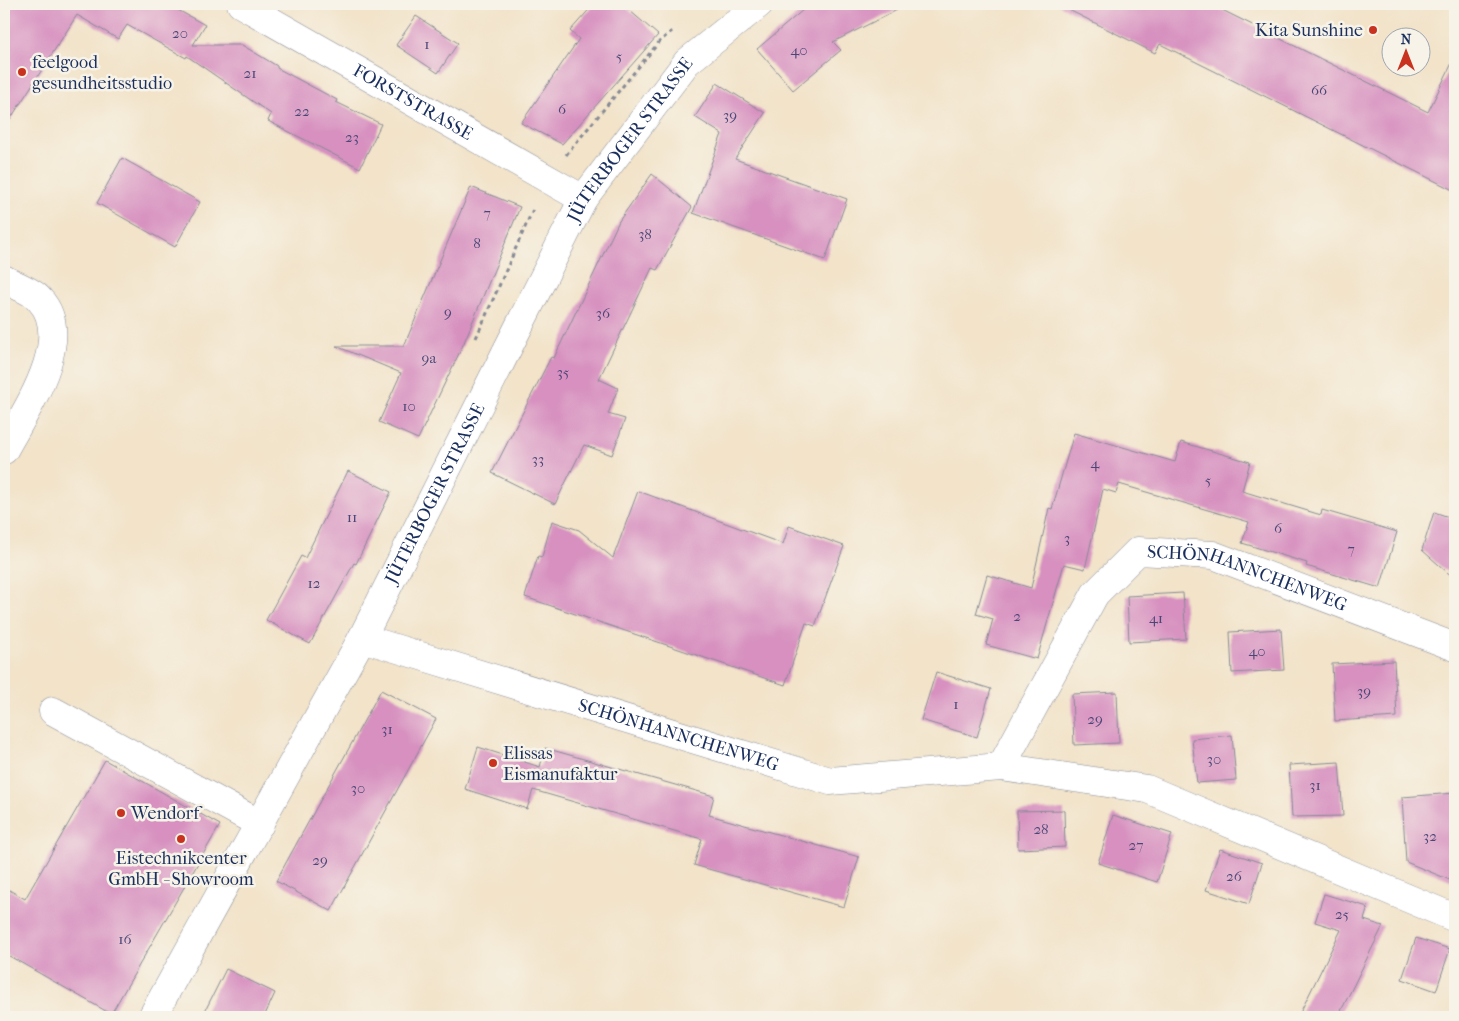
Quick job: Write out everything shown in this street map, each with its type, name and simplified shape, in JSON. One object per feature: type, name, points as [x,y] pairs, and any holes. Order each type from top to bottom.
[{"type":"street","name":"FORSTSTRASSE","points":[[241,4],[583,200]]},
{"type":"street","name":"JÜTERBOGER STRASSE","points":[[152,1017],[362,638],[583,200],[687,62],[759,4]]},
{"type":"street","points":[[4,279],[40,299],[54,325],[45,375],[4,450]]},
{"type":"street","name":"SCHÖNHANNCHENWEG","points":[[1001,767],[1095,594],[1138,551],[1213,555],[1455,647]]},
{"type":"street","name":"SCHÖNHANNCHENWEG","points":[[362,638],[830,781],[1001,767],[1147,789],[1455,918]]},
{"type":"street","points":[[53,711],[260,824]]},
{"type":"building","points":[[4,4],[167,4],[205,25],[193,45],[242,45],[277,66],[277,68],[337,100],[336,102],[381,124],[360,168],[268,121],[271,114],[187,56],[186,58],[127,25],[118,39],[77,15],[4,129]]},
{"type":"building","points":[[594,4],[622,4],[658,35],[562,144],[521,123],[579,39],[570,31]]},
{"type":"building","points":[[810,4],[909,4],[833,42],[841,50],[793,90],[757,49]]},
{"type":"building","name":"Kita Sunshine","points":[[1057,4],[1210,4],[1428,112],[1455,57],[1455,191],[1160,44],[1155,53]]},
{"type":"building","points":[[416,16],[458,43],[438,73],[396,45]]},
{"type":"building","points":[[717,83],[765,113],[735,159],[847,199],[825,260],[693,213],[722,134],[695,117]]},
{"type":"building","points":[[122,158],[200,202],[175,247],[97,203]]},
{"type":"building","points":[[652,174],[692,207],[657,270],[652,268],[599,379],[618,388],[608,414],[625,419],[612,455],[584,445],[555,504],[492,473],[551,357],[554,358],[619,221]]},
{"type":"building","points":[[471,187],[520,207],[463,345],[418,439],[379,422],[401,373],[336,346],[404,346]]},
{"type":"building","points":[[1074,433],[1175,462],[1181,442],[1250,462],[1242,491],[1321,515],[1322,510],[1397,532],[1380,588],[1306,566],[1307,563],[1242,543],[1249,522],[1119,484],[1116,493],[1103,489],[1085,569],[1064,564],[1037,659],[986,645],[993,619],[976,614],[987,575],[1031,588],[1049,508],[1052,509]]},
{"type":"building","points":[[348,471],[391,492],[356,564],[354,563],[310,644],[266,620],[301,556],[305,558]]},
{"type":"building","points":[[638,491],[783,544],[789,526],[844,546],[815,626],[806,623],[785,685],[525,597],[538,556],[542,557],[552,521],[579,530],[613,558]]},
{"type":"building","points":[[1434,512],[1455,519],[1455,579],[1422,550]]},
{"type":"building","points":[[1183,593],[1186,639],[1129,642],[1127,596]]},
{"type":"building","points":[[1281,629],[1284,670],[1232,673],[1230,632]]},
{"type":"building","points":[[1394,661],[1397,717],[1335,721],[1332,664]]},
{"type":"building","points":[[936,672],[991,689],[977,737],[921,720]]},
{"type":"building","points":[[381,690],[436,719],[331,911],[276,881]]},
{"type":"building","points":[[1117,692],[1119,743],[1074,745],[1072,694]]},
{"type":"building","points":[[1232,735],[1236,780],[1197,783],[1192,739]]},
{"type":"building","points":[[478,747],[540,767],[545,748],[714,796],[709,815],[859,857],[844,907],[694,865],[702,839],[533,790],[527,809],[465,789]]},
{"type":"building","points":[[105,760],[220,825],[111,1014],[4,953],[4,887],[25,899]]},
{"type":"building","points":[[1339,762],[1343,816],[1292,817],[1289,765]]},
{"type":"building","points":[[1455,793],[1455,882],[1406,862],[1402,797]]},
{"type":"building","points":[[1064,810],[1065,847],[1018,849],[1017,811]]},
{"type":"building","points":[[1113,815],[1172,834],[1157,882],[1098,863]]},
{"type":"building","points":[[1220,849],[1262,863],[1249,904],[1206,890]]},
{"type":"building","points":[[1324,894],[1368,907],[1364,920],[1383,926],[1338,1017],[1298,1017],[1341,930],[1315,922]]},
{"type":"building","points":[[1416,938],[1450,949],[1436,991],[1402,979]]},
{"type":"building","points":[[226,969],[275,993],[264,1017],[202,1017]]},
{"type":"place","name":"Kita Sunshine","points":[[1373,30]]},
{"type":"place","name":"feelgood gesundheitsstudio","points":[[22,72]]},
{"type":"place","name":"Elissas Eismanufaktur","points":[[493,763]]},
{"type":"place","name":"Wendorf","points":[[121,813]]},
{"type":"place","name":"Eistechnikcenter GmbH - Showroom","points":[[181,839]]}]
